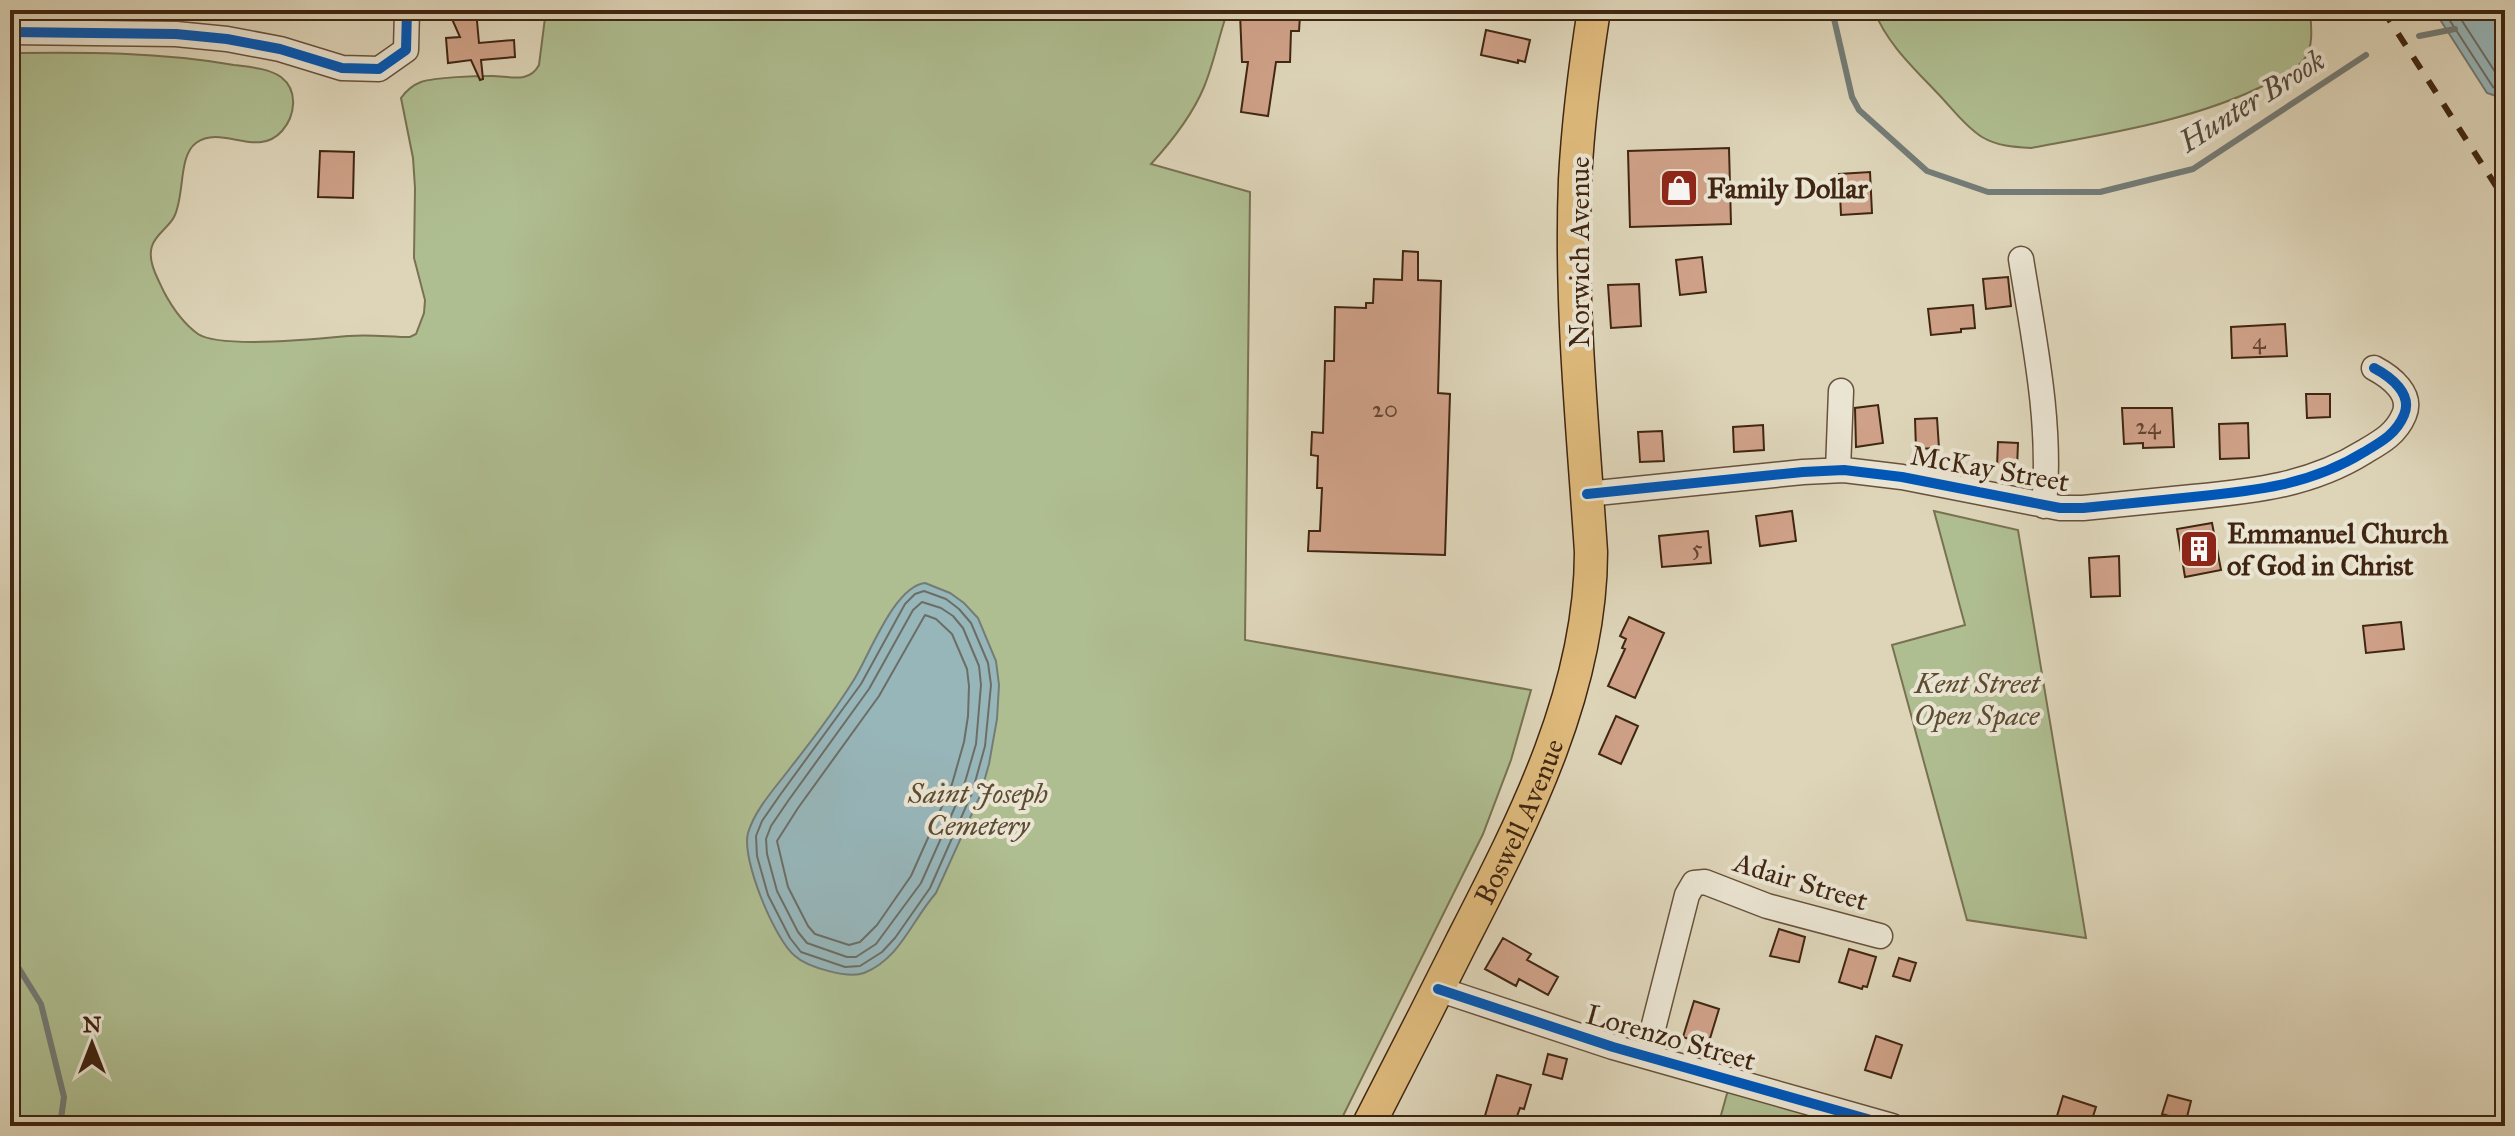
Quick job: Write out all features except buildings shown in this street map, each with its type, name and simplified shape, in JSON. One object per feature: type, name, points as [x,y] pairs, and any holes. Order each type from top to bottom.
[{"type":"main road","name":"Norwich Avenue","points":[[1587,494],[1574,221],[1581,95],[1594,10]]},
{"type":"main road","name":"Boswell Avenue","points":[[1368,1126],[1508,853],[1551,750],[1579,661],[1591,589],[1587,494]]},
{"type":"street","points":[[10,32],[176,34],[227,39],[280,49],[342,68],[379,69],[406,50],[407,10]]},
{"type":"street","points":[[2021,259],[2043,416],[2044,506]]},
{"type":"street","name":"McKay Street","points":[[1587,494],[1838,470],[1902,477],[2044,506],[2094,507],[2260,490],[2340,467],[2386,439],[2399,426],[2406,410],[2402,393],[2390,376],[2374,368]]},
{"type":"street","points":[[1838,470],[1841,391]]},
{"type":"street","name":"Adair Street","points":[[1646,1056],[1687,895],[1694,883],[1705,882],[1767,906],[1880,936]]},
{"type":"street","name":"Lorenzo Street","points":[[1438,989],[1646,1056],[1892,1126]]},
{"type":"green space","name":"Saint Joseph Cemetery","points":[[546,10],[1228,10],[1211,68],[1194,108],[1151,164],[1250,192],[1245,640],[1531,690],[1511,760],[1483,834],[1338,1126],[10,1126],[10,53],[150,55],[258,68],[281,77],[291,89],[292,111],[282,131],[272,139],[251,142],[206,138],[190,149],[177,208],[172,221],[154,242],[151,252],[154,270],[164,292],[188,325],[210,339],[248,342],[357,335],[410,337],[416,334],[425,300],[414,258],[413,158],[401,98],[412,87],[428,80],[476,76],[518,78],[530,75],[539,65]]},
{"type":"green space","points":[[1874,10],[2310,10],[2311,35],[2308,53],[2298,66],[2241,96],[2153,124],[2031,148],[1994,142],[1971,129],[1904,57],[1887,35]]},
{"type":"green space","name":"Kent Street Open Space","points":[[1934,511],[2018,530],[2086,938],[1967,920],[1892,645],[1965,625]]},
{"type":"green space","points":[[1728,1090],[1837,1123],[1837,1126],[1718,1126]]},
{"type":"water","points":[[2434,10],[2505,10],[2505,99],[2487,93]]},
{"type":"water","points":[[925,583],[950,593],[978,618],[996,661],[999,685],[997,719],[989,764],[980,796],[936,893],[896,949],[864,973],[828,971],[795,956],[778,934],[755,879],[747,845],[748,833],[766,798],[848,690],[884,622],[904,596]]},
{"type":"waterway","name":"Hunter Brook","points":[[1832,10],[1852,97],[1859,110],[1927,171],[1988,192],[2100,192],[2193,169],[2366,55]]},
{"type":"waterway","name":"Hunter Brook","points":[[2419,36],[2455,29]]},
{"type":"waterway","points":[[10,954],[41,1004],[64,1097],[60,1126]]},
{"type":"railway","points":[[2383,10],[2505,200]]},
{"type":"cycle path","points":[[10,32],[176,34],[227,39],[280,49],[342,68],[379,69],[406,50],[407,10]]},
{"type":"cycle path","points":[[1587,494],[1844,470],[1902,477],[2060,508],[2260,489],[2324,472],[2364,452],[2392,432],[2401,422],[2406,400],[2399,387],[2374,368]]},
{"type":"cycle path","points":[[1438,989],[1613,1047],[1892,1126]]},
{"type":"place","name":"Family Dollar","points":[[1679,188]]},
{"type":"place","name":"Emmanuel Church of God in Christ","points":[[2199,549]]}]
